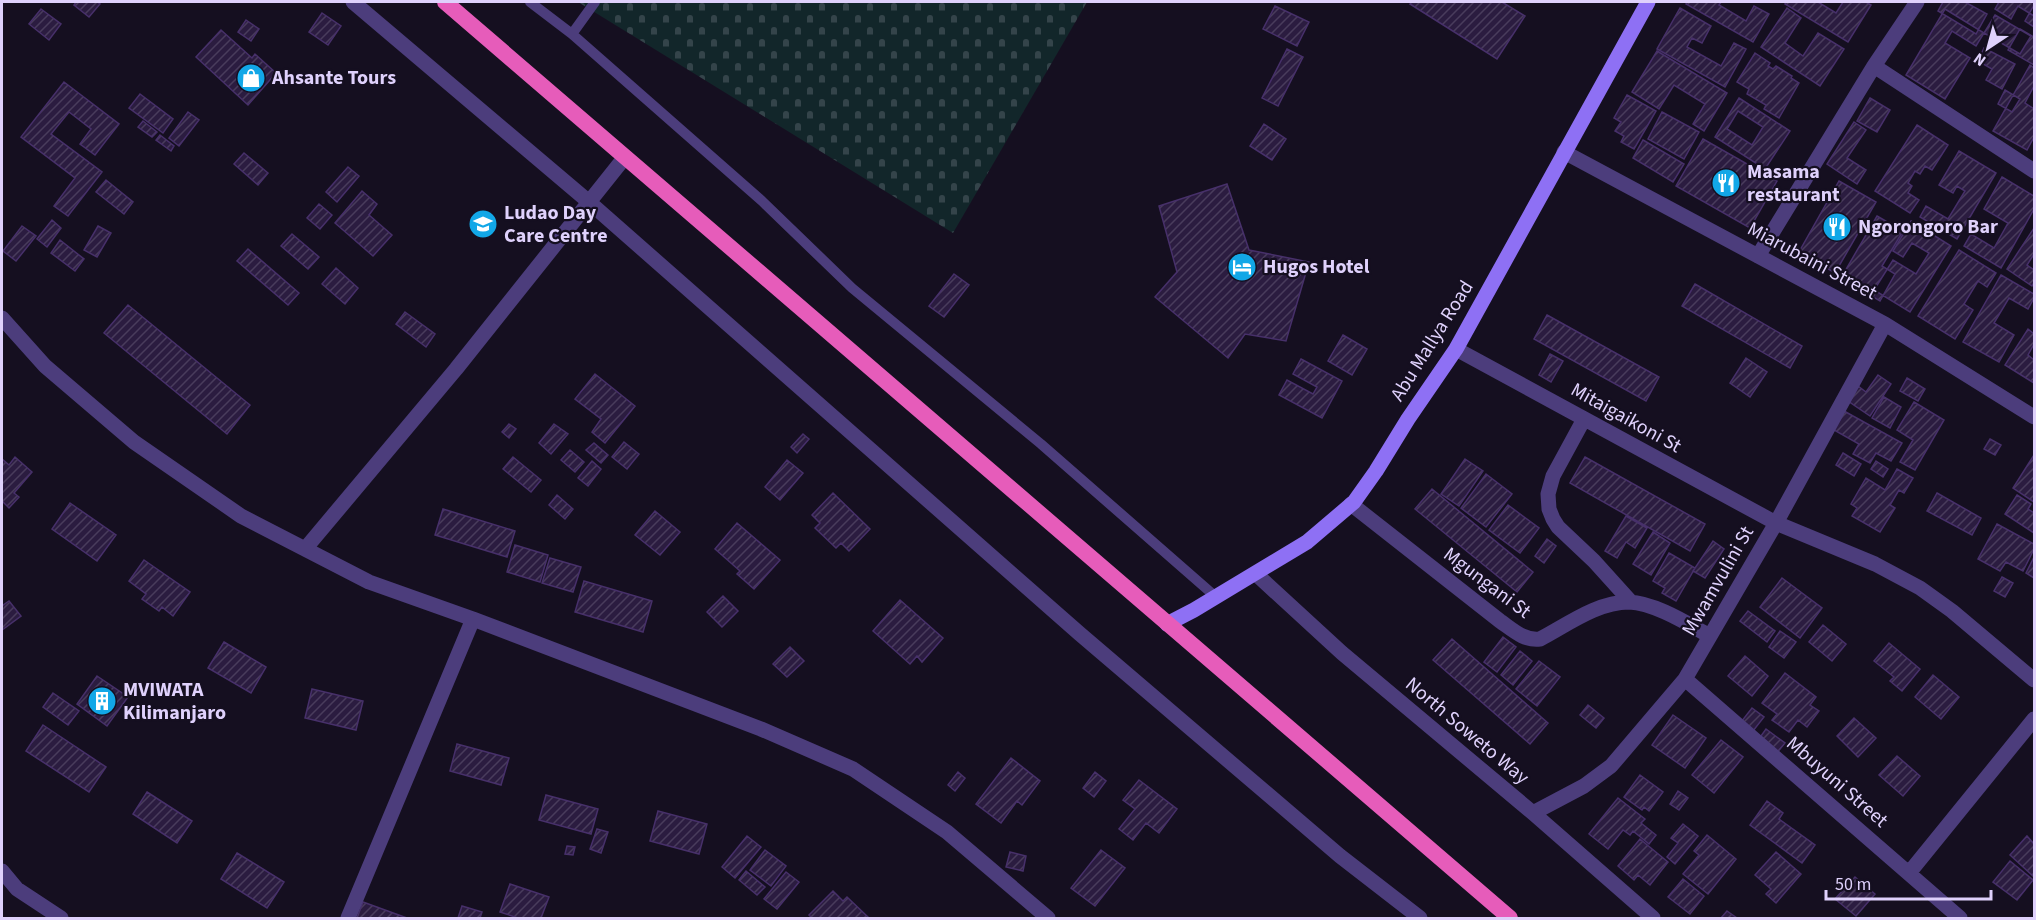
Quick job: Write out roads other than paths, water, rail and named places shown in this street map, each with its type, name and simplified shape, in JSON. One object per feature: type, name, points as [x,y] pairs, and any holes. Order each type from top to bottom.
[{"type":"highway","points":[[445,2],[1510,918]]},
{"type":"main road","name":"Abu Mallya Road","points":[[1167,624],[1256,574],[1307,542],[1351,504],[1376,471],[1456,349],[1648,2]]},
{"type":"street","points":[[353,2],[589,202],[1080,634],[1340,856],[1420,918]]},
{"type":"street","points":[[1758,256],[1874,66],[1917,2]]},
{"type":"street","points":[[1874,66],[2034,171]]},
{"type":"street","name":"Miarubaini Street","points":[[1564,152],[1885,324],[2034,417]]},
{"type":"street","points":[[305,549],[456,369],[625,157]]},
{"type":"street","points":[[2,318],[45,366],[134,442],[241,516],[369,582],[473,618],[761,729],[853,769],[947,832],[1048,918]]},
{"type":"street","name":"Mwamvulini St","points":[[1533,813],[1584,786],[1611,766],[1685,679],[1776,524],[1885,324]]},
{"type":"street","name":"Mitaigaikoni St","points":[[1456,349],[1776,524],[1875,564],[1920,588],[1952,611],[2034,680]]},
{"type":"street","points":[[1584,419],[1553,476],[1548,494],[1549,509],[1558,527],[1594,561],[1630,602]]},
{"type":"street","name":"Mgungani St","points":[[1351,504],[1500,621],[1531,640],[1540,639],[1603,607],[1630,602],[1666,613],[1710,636]]},
{"type":"street","name":"North Soweto Way","points":[[1256,574],[1342,653],[1533,813],[1653,918]]},
{"type":"street","points":[[348,918],[473,618]]},
{"type":"street","name":"Mbuyuni Street","points":[[1685,679],[1960,918]]},
{"type":"street","points":[[1909,873],[2034,719]]},
{"type":"street","points":[[2,871],[17,888],[60,918]]},
{"type":"lane","points":[[530,2],[572,34],[762,201],[852,288],[1041,444],[1216,597]]},
{"type":"lane","points":[[572,34],[595,2]]},
{"type":"place","name":"Ahsante Tours","points":[[251,78]]},
{"type":"place","name":"Masama restaurant","points":[[1726,183]]},
{"type":"place","name":"Ludao Day Care Centre","points":[[483,224]]},
{"type":"place","name":"Ngorongoro Bar","points":[[1837,227]]},
{"type":"place","name":"Hugos Hotel","points":[[1242,267]]},
{"type":"place","name":"MVIWATA Kilimanjaro","points":[[102,701]]}]
